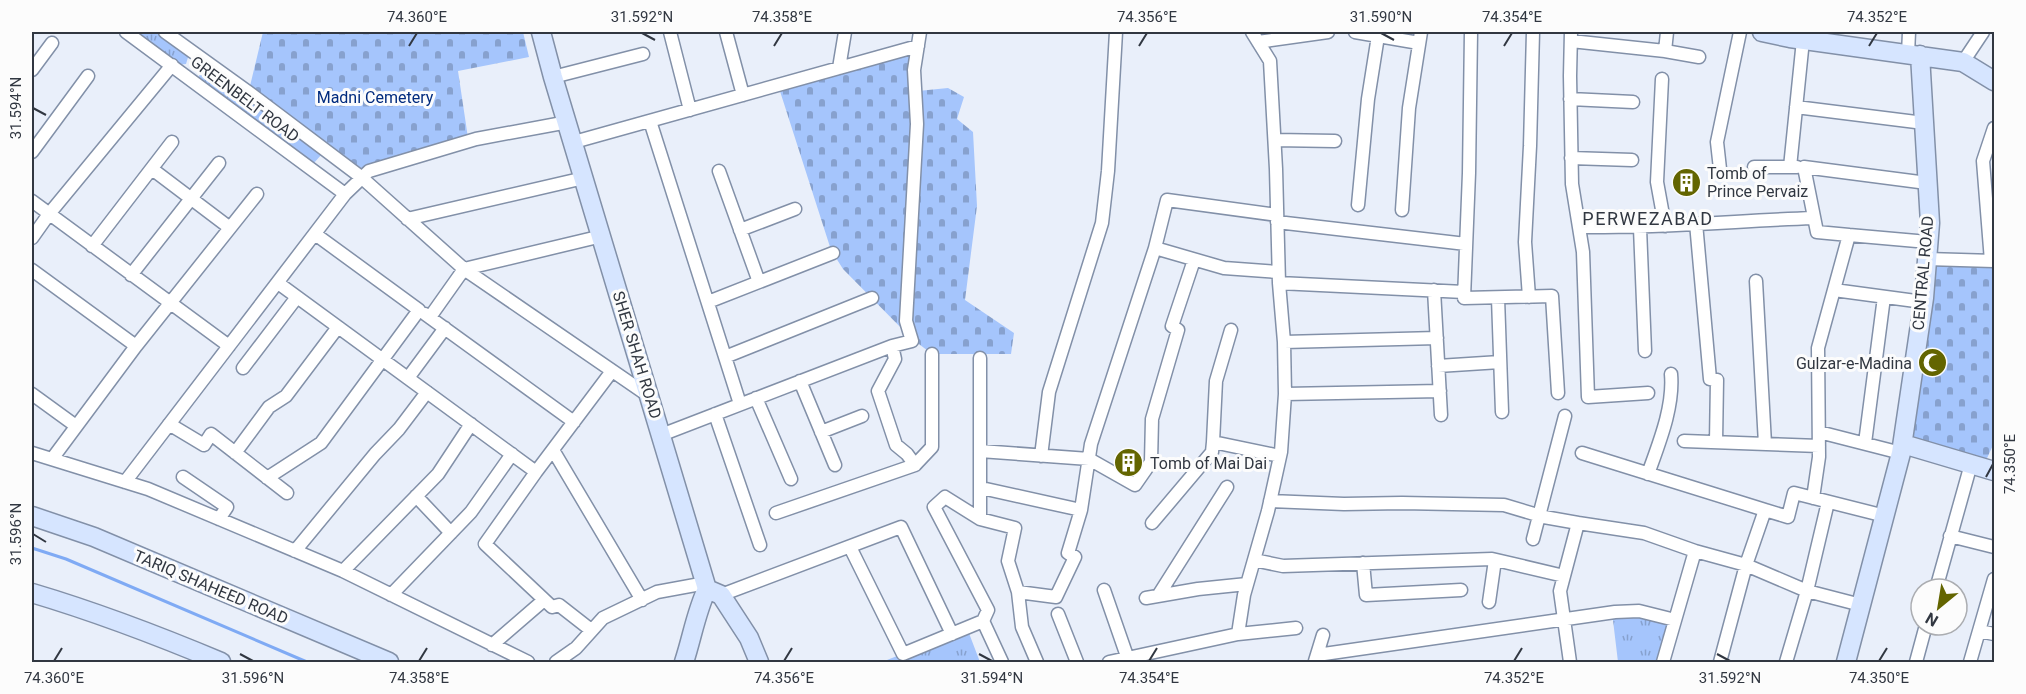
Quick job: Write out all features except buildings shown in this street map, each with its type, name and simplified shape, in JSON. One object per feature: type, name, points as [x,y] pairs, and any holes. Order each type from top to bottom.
[{"type":"main road","name":"SHER SHAH ROAD","points":[[541,32],[649,396],[711,589],[749,638],[759,663]]},
{"type":"main road","points":[[1762,32],[1803,40],[1964,62],[1995,81]]},
{"type":"main road","name":"CENTRAL ROAD","points":[[1846,663],[1902,448],[1923,302],[1929,223],[1924,123],[1914,55]]},
{"type":"main road","points":[[1902,448],[1995,471]]},
{"type":"main road","name":"TARIQ SHAHEED ROAD","points":[[32,516],[94,537],[389,663]]},
{"type":"main road","points":[[684,663],[692,640],[699,605],[711,589]]},
{"type":"main road","points":[[32,593],[127,625],[221,663]]},
{"type":"street","name":"GREENBELT ROAD","points":[[126,32],[345,194]]},
{"type":"street","name":"GREENBELT ROAD","points":[[165,32],[361,177],[464,269],[649,396]]},
{"type":"street","points":[[669,32],[690,110]]},
{"type":"street","points":[[726,32],[743,95]]},
{"type":"street","points":[[839,68],[845,32]]},
{"type":"street","points":[[661,435],[892,346],[912,341],[906,321],[917,124],[914,70],[920,32]]},
{"type":"street","points":[[1041,456],[1049,393],[1102,223],[1108,171],[1116,32]]},
{"type":"street","points":[[1238,634],[1246,584],[1270,501],[1280,456],[1285,394],[1270,61],[1255,37],[1328,32]]},
{"type":"street","points":[[1355,32],[1378,36],[1420,37],[1409,108],[1402,210]]},
{"type":"street","points":[[1471,32],[1464,298],[1552,296],[1558,393]]},
{"type":"street","points":[[1529,297],[1525,242],[1533,32]]},
{"type":"street","points":[[1665,51],[1667,32]]},
{"type":"street","points":[[1720,169],[1717,142],[1740,32]]},
{"type":"street","points":[[1909,32],[1914,55]]},
{"type":"street","points":[[1964,62],[1983,32]]},
{"type":"street","points":[[1358,205],[1368,99],[1378,36]]},
{"type":"street","points":[[1648,393],[1588,397],[1583,252],[1572,184],[1571,36],[1699,57]]},
{"type":"street","points":[[1790,167],[1803,40]]},
{"type":"street","points":[[32,70],[52,43]]},
{"type":"street","points":[[574,142],[918,46]]},
{"type":"street","points":[[553,77],[643,54]]},
{"type":"street","points":[[187,76],[201,57]]},
{"type":"street","points":[[32,238],[49,214],[172,65]]},
{"type":"street","points":[[32,152],[88,76]]},
{"type":"street","points":[[1662,79],[1657,182],[1665,226]]},
{"type":"street","points":[[1570,99],[1633,102]]},
{"type":"street","points":[[1796,107],[1924,123]]},
{"type":"street","points":[[650,121],[740,404]]},
{"type":"street","points":[[125,482],[345,194],[361,177],[369,171],[476,139],[568,122]]},
{"type":"street","points":[[1804,167],[1817,232],[1849,235],[1993,261],[1990,200],[1983,161],[1995,128]]},
{"type":"street","points":[[1275,140],[1335,141]]},
{"type":"street","points":[[92,246],[172,142]]},
{"type":"street","points":[[1571,158],[1632,160]]},
{"type":"street","points":[[132,275],[219,163]]},
{"type":"street","points":[[1754,167],[1804,167],[1927,183]]},
{"type":"street","points":[[152,169],[230,228]]},
{"type":"street","points":[[719,171],[759,282]]},
{"type":"street","points":[[407,219],[584,178]]},
{"type":"street","points":[[52,459],[136,346],[257,194]]},
{"type":"street","points":[[1018,592],[1056,597],[1075,557],[1068,553],[1081,510],[1091,444],[1155,248],[1167,200],[1466,244]]},
{"type":"street","points":[[32,201],[229,346]]},
{"type":"street","points":[[740,230],[795,209]]},
{"type":"street","points":[[1579,227],[1640,228],[1813,218]]},
{"type":"street","points":[[1696,223],[1710,380],[1717,381],[1716,442]]},
{"type":"street","points":[[1640,228],[1645,351]]},
{"type":"street","points":[[315,234],[574,423]]},
{"type":"street","points":[[1813,498],[1819,458],[1818,348],[1849,235]]},
{"type":"street","points":[[430,317],[464,269],[602,236]]},
{"type":"street","points":[[1155,248],[1224,268],[1279,278],[1464,292]]},
{"type":"street","points":[[708,302],[832,253]]},
{"type":"street","points":[[980,452],[1089,459],[1135,485],[1151,462],[1152,419],[1178,330],[1172,326],[1194,260]]},
{"type":"street","points":[[32,270],[136,346]]},
{"type":"street","points":[[1756,281],[1765,444]]},
{"type":"street","points":[[278,283],[537,472]]},
{"type":"street","points":[[1434,290],[1441,415]]},
{"type":"street","points":[[1834,290],[1923,302]]},
{"type":"street","points":[[243,368],[297,297]]},
{"type":"street","points":[[1864,443],[1884,297]]},
{"type":"street","points":[[725,357],[872,298]]},
{"type":"street","points":[[1498,298],[1502,412]]},
{"type":"street","points":[[267,478],[321,443],[419,310]]},
{"type":"street","points":[[235,453],[269,407],[286,396],[338,327]]},
{"type":"street","points":[[408,378],[445,328]]},
{"type":"street","points":[[1152,523],[1212,452],[1216,381],[1231,330]]},
{"type":"street","points":[[1284,342],[1437,338]]},
{"type":"street","points":[[892,346],[895,359],[878,391],[896,445],[915,465]]},
{"type":"street","points":[[776,513],[915,465],[933,447],[932,354]]},
{"type":"street","points":[[980,358],[981,519]]},
{"type":"street","points":[[1438,366],[1500,362]]},
{"type":"street","points":[[591,630],[559,605],[552,607],[485,544],[612,371]]},
{"type":"street","points":[[1648,474],[1663,429],[1672,383],[1671,374]]},
{"type":"street","points":[[800,381],[835,465]]},
{"type":"street","points":[[1285,394],[1440,391]]},
{"type":"street","points":[[295,551],[375,454],[399,429],[427,392]]},
{"type":"street","points":[[32,394],[76,426]]},
{"type":"street","points":[[756,398],[791,479]]},
{"type":"street","points":[[715,414],[760,545]]},
{"type":"street","points":[[821,432],[862,416]]},
{"type":"street","points":[[1533,539],[1565,416]]},
{"type":"street","points":[[169,424],[204,445],[211,434],[286,493]]},
{"type":"street","points":[[343,571],[438,474],[471,424]]},
{"type":"street","points":[[1819,432],[1864,443],[1902,448]]},
{"type":"street","points":[[1684,441],[1819,446]]},
{"type":"street","points":[[1213,442],[1280,456]]},
{"type":"street","points":[[553,450],[642,600]]},
{"type":"street","points":[[32,453],[148,489],[343,571],[528,663]]},
{"type":"street","points":[[1582,453],[1788,517],[1794,493],[1884,516]]},
{"type":"street","points":[[391,595],[471,512],[512,454]]},
{"type":"street","points":[[1939,577],[1971,464]]},
{"type":"street","points":[[183,477],[227,507],[219,519]]},
{"type":"street","points":[[1227,487],[1152,597],[1246,584]]},
{"type":"street","points":[[986,489],[1081,510]]},
{"type":"street","points":[[416,496],[451,533]]},
{"type":"street","points":[[850,547],[903,654],[983,621],[988,610],[934,507],[945,497],[981,519],[1015,528],[1008,561],[1018,592],[1022,627],[1037,663]]},
{"type":"street","points":[[1270,501],[1504,505],[1540,516],[1644,533],[1695,551],[1746,565],[1807,591],[1861,605]]},
{"type":"street","points":[[1786,663],[1807,591],[1828,502]]},
{"type":"street","points":[[1720,663],[1746,565],[1765,510]]},
{"type":"street","points":[[1570,663],[1560,591],[1578,523]]},
{"type":"street","points":[[556,663],[576,648],[603,618],[657,592],[711,589],[850,547],[901,528],[952,634]]},
{"type":"street","points":[[1950,536],[1995,547]]},
{"type":"street","points":[[1663,663],[1695,551]]},
{"type":"street","points":[[1254,560],[1283,566],[1496,560],[1564,576]]},
{"type":"street","points":[[1489,602],[1496,560]]},
{"type":"street","points":[[1363,563],[1366,595],[1461,590]]},
{"type":"street","points":[[1970,663],[1994,585]]},
{"type":"street","points":[[1104,590],[1129,660]]},
{"type":"street","points":[[492,645],[544,600]]},
{"type":"street","points":[[1323,635],[1316,659],[1564,618],[1615,612],[1639,611],[1675,620]]},
{"type":"street","points":[[1058,614],[1077,663]]},
{"type":"street","points":[[983,621],[1002,663]]},
{"type":"street","points":[[1109,663],[1238,634],[1296,628]]},
{"type":"street","points":[[1979,632],[1995,634]]},
{"type":"street","points":[[1916,663],[1923,637]]},
{"type":"green space","points":[[133,32],[158,32],[189,54],[186,64],[177,65]]},
{"type":"green space","name":"Madni Cemetery","points":[[263,32],[523,32],[529,57],[458,71],[468,138],[361,168],[250,86]]},
{"type":"green space","points":[[918,46],[918,91],[948,88],[964,97],[957,119],[973,132],[977,206],[965,300],[1014,333],[1011,354],[932,354],[911,338],[843,269],[831,250],[778,85]]},
{"type":"green space","points":[[204,69],[208,69],[322,154],[313,164],[200,81],[199,76]]},
{"type":"green space","points":[[1927,259],[1994,261],[1994,443],[1983,467],[1903,444]]},
{"type":"green space","points":[[1612,612],[1675,620],[1663,662],[1618,662]]},
{"type":"green space","points":[[967,628],[980,662],[882,662]]},
{"type":"waterway","points":[[32,548],[66,559],[307,662]]},
{"type":"place","name":"Tomb of Prince Pervaiz","points":[[1686,182]]},
{"type":"place","name":"Gulzar-e-Madina","points":[[1933,363]]},
{"type":"place","name":"Tomb of Mai Dai","points":[[1129,463]]},
{"type":"district","name":"PERWEZABAD","points":[[1648,218]]}]
